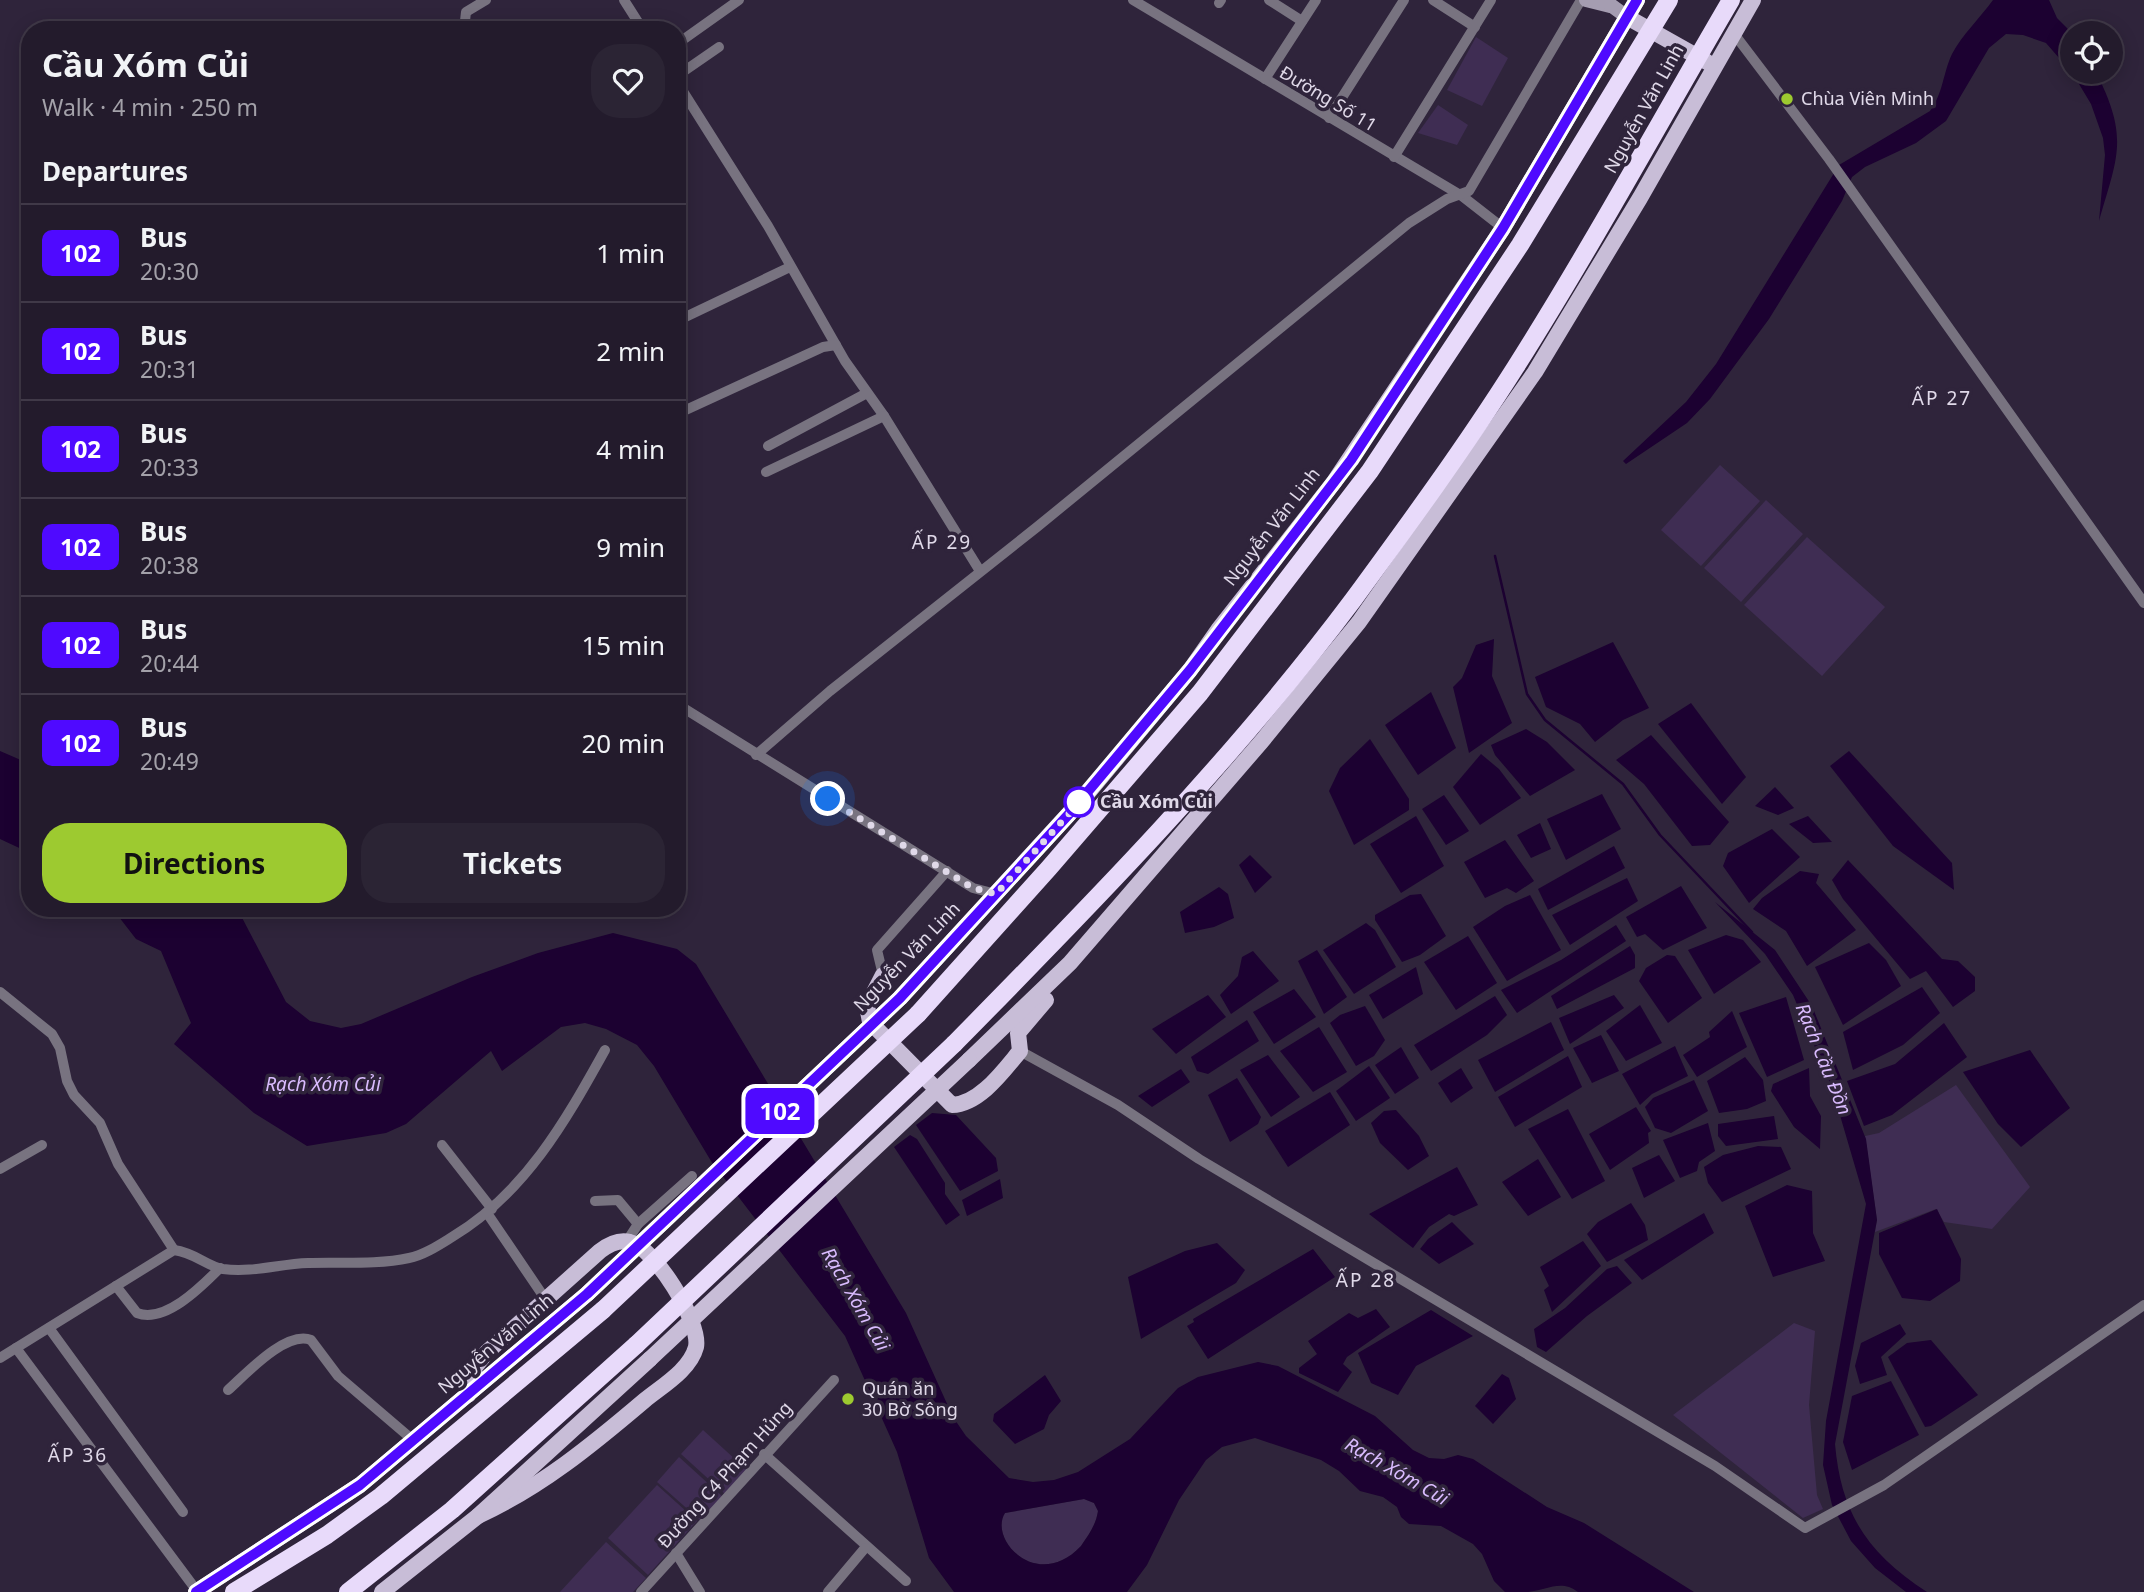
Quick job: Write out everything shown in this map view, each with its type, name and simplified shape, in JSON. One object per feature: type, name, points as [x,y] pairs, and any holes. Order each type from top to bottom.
[{"type":"highway","name":"Nguyễn Văn Linh","points":[[234,1592],[327,1535],[381,1496],[603,1310],[918,1014],[1192,703],[1370,471],[1520,245],[1669,0]]},
{"type":"highway","name":"Nguyễn Văn Linh","points":[[348,1592],[452,1510],[636,1345],[954,1044],[1111,883],[1249,727],[1351,601],[1514,370],[1623,189],[1731,0]]},
{"type":"main road","name":"Nguyễn Văn Linh","points":[[197,1592],[314,1518],[414,1441],[587,1294],[900,998],[1087,794],[1190,670],[1334,482],[1503,228],[1637,0]]},
{"type":"main road","points":[[382,1592],[478,1516],[650,1359],[1070,963],[1262,741],[1359,622],[1525,388],[1753,0]]},
{"type":"main road","points":[[1627,17],[1715,67]]},
{"type":"main road","points":[[883,975],[867,1006],[870,1022],[946,1102],[959,1105],[974,1098],[1020,1051],[1018,1033],[1071,973],[1070,963]]},
{"type":"main road","points":[[468,1395],[472,1375],[481,1359],[608,1245],[627,1241],[649,1255],[688,1311],[696,1333],[692,1357],[684,1367],[570,1462],[508,1502],[478,1516]]},
{"type":"street","points":[[465,21],[466,12],[486,0]]},
{"type":"street","points":[[624,0],[637,21]]},
{"type":"street","points":[[686,38],[739,0]]},
{"type":"street","name":"Đường Số 11","points":[[1135,0],[1462,196],[1503,228]]},
{"type":"street","points":[[1269,0],[1302,21]]},
{"type":"street","points":[[1265,79],[1316,0]]},
{"type":"street","points":[[1329,118],[1404,0]]},
{"type":"street","points":[[1433,0],[1475,27]]},
{"type":"street","points":[[1394,157],[1491,0]]},
{"type":"street","points":[[756,755],[1409,222],[1447,199],[1462,196],[1469,191],[1583,0],[1607,3],[1627,17]]},
{"type":"street","points":[[1735,34],[1829,159],[2144,603]]},
{"type":"street","points":[[686,70],[719,47]]},
{"type":"street","points":[[686,105],[768,226],[836,345],[884,416],[980,571]]},
{"type":"street","points":[[686,317],[790,267]]},
{"type":"street","points":[[686,410],[823,347],[836,345]]},
{"type":"street","points":[[768,446],[867,393]]},
{"type":"street","points":[[766,472],[884,416]]},
{"type":"street","points":[[686,710],[973,888],[996,894]]},
{"type":"street","points":[[883,975],[877,950],[947,872]]},
{"type":"street","points":[[973,888],[979,912]]},
{"type":"street","points":[[0,992],[51,1034],[63,1058],[67,1082],[74,1095],[100,1123],[118,1164],[174,1250]]},
{"type":"street","points":[[0,1358],[174,1250],[192,1253],[220,1268],[241,1270],[298,1263],[409,1258],[434,1248],[490,1211],[521,1182],[544,1150],[605,1050]]},
{"type":"street","points":[[1020,1051],[1118,1105],[1199,1158],[1715,1466],[1805,1528],[1884,1485],[2144,1305]]},
{"type":"street","points":[[0,1169],[42,1145]]},
{"type":"street","points":[[442,1146],[490,1211],[546,1300]]},
{"type":"street","points":[[627,1241],[638,1224],[692,1175]]},
{"type":"street","points":[[595,1201],[618,1200],[638,1224]]},
{"type":"street","points":[[116,1286],[137,1313],[152,1314],[191,1298],[220,1268]]},
{"type":"street","points":[[49,1328],[184,1512]]},
{"type":"street","points":[[228,1391],[266,1356],[292,1340],[304,1338],[311,1340],[338,1376],[414,1441]]},
{"type":"street","points":[[16,1348],[197,1592]]},
{"type":"street","name":"Đường C4 Phạm Hủng","points":[[641,1592],[834,1380]]},
{"type":"street","points":[[764,1454],[865,1548],[906,1581]]},
{"type":"street","points":[[828,1592],[865,1548]]},
{"type":"street","points":[[676,1553],[700,1592]]},
{"type":"shaded area","points":[[1476,37],[1508,58],[1482,106],[1447,90]]},
{"type":"shaded area","points":[[1438,105],[1468,125],[1457,145],[1418,133]]},
{"type":"shaded area","points":[[1720,465],[1760,501],[1701,566],[1661,530]]},
{"type":"shaded area","points":[[1766,500],[1803,534],[1741,602],[1704,568]]},
{"type":"shaded area","points":[[1807,537],[1885,607],[1822,676],[1744,605]]},
{"type":"shaded area","points":[[1956,1085],[2030,1187],[1992,1229],[1944,1222],[1936,1209],[1875,1232],[1877,1220],[1865,1136],[1879,1133]]},
{"type":"shaded area","points":[[1794,1323],[1815,1331],[1809,1405],[1817,1495],[1823,1509],[1803,1518],[1673,1415]]},
{"type":"shaded area","points":[[703,1430],[747,1470],[725,1494],[681,1454]]},
{"type":"shaded area","points":[[679,1457],[723,1497],[701,1521],[657,1482]]},
{"type":"shaded area","points":[[657,1485],[697,1521],[648,1575],[608,1538]]},
{"type":"shaded area","points":[[1084,1499],[1094,1503],[1098,1511],[1096,1521],[1081,1546],[1065,1559],[1049,1564],[1034,1563],[1020,1557],[1010,1547],[1002,1524],[1005,1513]]},
{"type":"shaded area","points":[[606,1542],[646,1578],[633,1592],[560,1592]]},
{"type":"water","points":[[1993,0],[2049,0],[2060,21],[2060,59],[2046,43],[2023,35],[2006,34],[1989,48],[1946,121],[1916,143],[1865,167],[1852,177],[1842,201],[1769,319],[1710,399],[1687,423],[1626,464],[1623,461],[1686,402],[1716,364],[1839,165],[1930,111],[1938,98],[1952,54]]},
{"type":"water","points":[[2079,84],[2101,84],[2113,114],[2116,131],[2115,162],[2099,221],[2105,155],[2103,138],[2091,104]]},
{"type":"water","points":[[1494,639],[1492,676],[1512,723],[1469,753],[1453,687],[1462,678],[1476,645]]},
{"type":"water","points":[[1613,642],[1649,708],[1623,720],[1595,742],[1580,724],[1546,707],[1535,677]]},
{"type":"water","points":[[1431,692],[1456,748],[1418,775],[1385,725]]},
{"type":"water","points":[[1691,703],[1746,777],[1722,804],[1658,724]]},
{"type":"water","points":[[1526,729],[1547,742],[1575,770],[1530,796],[1495,755],[1491,745]]},
{"type":"water","points":[[1651,735],[1729,822],[1710,845],[1692,846],[1644,784],[1616,760]]},
{"type":"water","points":[[1370,739],[1409,799],[1409,810],[1354,845],[1329,791],[1340,768]]},
{"type":"water","points":[[0,751],[21,760],[21,849],[0,839]]},
{"type":"water","points":[[1849,751],[1952,863],[1954,890],[1893,846],[1830,766]]},
{"type":"water","points":[[1481,754],[1499,769],[1521,798],[1480,825],[1453,787]]},
{"type":"water","points":[[1775,787],[1794,808],[1778,815],[1755,806]]},
{"type":"water","points":[[1602,794],[1621,829],[1566,860],[1547,819]]},
{"type":"water","points":[[1444,795],[1469,831],[1446,845],[1422,809]]},
{"type":"water","points":[[1416,816],[1444,866],[1401,893],[1370,844]]},
{"type":"water","points":[[1808,816],[1832,842],[1813,843],[1789,824]]},
{"type":"water","points":[[1540,823],[1551,849],[1531,858],[1517,835]]},
{"type":"water","points":[[1772,829],[1800,857],[1749,903],[1723,866],[1728,853]]},
{"type":"water","points":[[1505,840],[1534,881],[1516,893],[1507,888],[1485,898],[1464,862]]},
{"type":"water","points":[[1614,846],[1625,868],[1548,910],[1538,889]]},
{"type":"water","points":[[1250,855],[1272,877],[1255,893],[1239,865]]},
{"type":"water","points":[[1848,860],[1942,959],[1958,961],[1975,977],[1975,991],[1953,1007],[1926,971],[1910,979],[1843,899],[1832,880]]},
{"type":"water","points":[[1800,871],[1819,874],[1816,883],[1856,930],[1807,966],[1786,931],[1753,909],[1762,898]]},
{"type":"water","points":[[1627,878],[1638,901],[1570,945],[1552,915]]},
{"type":"water","points":[[1681,886],[1707,928],[1663,950],[1645,934],[1637,937],[1626,917]]},
{"type":"water","points":[[1219,887],[1228,894],[1234,918],[1214,927],[1185,933],[1180,912]]},
{"type":"water","points":[[1421,894],[1446,936],[1420,955],[1402,962],[1375,920],[1375,915],[1410,895]]},
{"type":"water","points":[[1530,895],[1561,950],[1507,981],[1473,927],[1505,906]]},
{"type":"water","points":[[1715,902],[1775,950],[1812,1006],[1866,1139],[1877,1220],[1835,1444],[1838,1469],[1851,1512],[1861,1530],[1889,1563],[1927,1592],[1906,1592],[1875,1568],[1851,1541],[1832,1505],[1823,1465],[1826,1421],[1866,1204],[1832,1088],[1793,995],[1765,954]]},
{"type":"water","name":"Rạch Xóm Củi","points":[[119,917],[242,917],[286,1002],[310,1021],[341,1028],[361,1024],[472,977],[538,953],[613,933],[677,949],[696,964],[906,1313],[953,1417],[966,1436],[1009,1478],[1033,1482],[1054,1480],[1078,1472],[1130,1439],[1178,1388],[1198,1377],[1258,1362],[1278,1366],[1375,1416],[1413,1450],[1429,1458],[1444,1459],[1458,1455],[1473,1459],[1547,1507],[1584,1523],[1694,1592],[1578,1592],[1566,1586],[1554,1586],[1528,1592],[1505,1592],[1494,1581],[1482,1554],[1473,1544],[1441,1526],[1409,1524],[1401,1517],[1397,1507],[1383,1497],[1360,1491],[1339,1471],[1321,1460],[1255,1438],[1222,1447],[1206,1460],[1179,1500],[1147,1565],[1127,1592],[954,1592],[929,1558],[897,1452],[845,1336],[711,1161],[654,1066],[637,1045],[606,1029],[585,1023],[561,1027],[502,1071],[491,1051],[406,1124],[386,1133],[307,1146],[254,1113],[174,1044],[191,1023],[161,951],[136,939]],"holes":[[[1084,1499],[1094,1503],[1098,1511],[1096,1521],[1081,1546],[1065,1559],[1049,1564],[1034,1563],[1020,1557],[1004,1536],[1002,1524],[1005,1513]]]},
{"type":"water","points":[[1366,923],[1375,930],[1396,967],[1354,994],[1323,950]]},
{"type":"water","points":[[1616,925],[1626,941],[1517,1013],[1501,990],[1561,960]]},
{"type":"water","points":[[1726,935],[1743,940],[1761,962],[1714,994],[1688,950]]},
{"type":"water","points":[[1468,936],[1497,983],[1456,1010],[1424,962]]},
{"type":"water","points":[[1869,943],[1886,960],[1901,986],[1843,1025],[1815,967]]},
{"type":"water","points":[[1630,946],[1635,955],[1635,968],[1557,1009],[1551,996]]},
{"type":"water","points":[[1317,950],[1347,997],[1324,1014],[1298,961]]},
{"type":"water","points":[[1253,951],[1279,981],[1231,1014],[1220,995],[1238,976],[1242,957]]},
{"type":"water","points":[[1667,955],[1675,956],[1702,998],[1668,1023],[1639,981],[1646,968]]},
{"type":"water","points":[[1416,967],[1423,994],[1383,1019],[1369,995]]},
{"type":"water","points":[[1922,987],[1940,1013],[1903,1045],[1853,1070],[1843,1032]]},
{"type":"water","points":[[1294,989],[1316,1017],[1274,1044],[1253,1012]]},
{"type":"water","points":[[1208,995],[1226,1017],[1176,1054],[1152,1029]]},
{"type":"water","points":[[1614,995],[1624,1008],[1570,1044],[1559,1018]]},
{"type":"water","points":[[1495,996],[1507,1015],[1487,1035],[1431,1071],[1414,1045]]},
{"type":"water","points":[[1786,997],[1804,1060],[1767,1077],[1739,1013]]},
{"type":"water","points":[[1640,1005],[1662,1043],[1626,1061],[1606,1031]]},
{"type":"water","points":[[1365,1006],[1385,1040],[1374,1056],[1356,1066],[1330,1023],[1340,1015]]},
{"type":"water","points":[[1732,1011],[1747,1047],[1697,1077],[1683,1055],[1710,1037],[1709,1032]]},
{"type":"water","points":[[1247,1020],[1259,1041],[1208,1074],[1197,1071],[1191,1057]]},
{"type":"water","points":[[1551,1022],[1564,1050],[1495,1092],[1478,1060]]},
{"type":"water","points":[[1944,1023],[1967,1057],[1892,1115],[1864,1126],[1847,1081],[1895,1064]]},
{"type":"water","points":[[1319,1027],[1347,1072],[1313,1092],[1280,1051]]},
{"type":"water","points":[[1601,1035],[1619,1071],[1592,1083],[1573,1048]]},
{"type":"water","points":[[1675,1046],[1688,1076],[1652,1094],[1640,1105],[1622,1074]]},
{"type":"water","points":[[1401,1047],[1419,1078],[1395,1094],[1375,1065]]},
{"type":"water","points":[[2030,1050],[2070,1108],[2021,1147],[1998,1124],[1963,1072]]},
{"type":"water","points":[[1268,1055],[1300,1097],[1271,1117],[1240,1070]]},
{"type":"water","points":[[1568,1056],[1582,1087],[1515,1127],[1498,1097]]},
{"type":"water","points":[[1745,1057],[1763,1080],[1766,1101],[1747,1109],[1719,1113],[1707,1081]]},
{"type":"water","points":[[1369,1066],[1390,1098],[1356,1121],[1336,1091]]},
{"type":"water","points":[[1461,1068],[1473,1088],[1451,1103],[1438,1083]]},
{"type":"water","points":[[1809,1068],[1810,1096],[1821,1116],[1820,1149],[1794,1127],[1771,1091],[1773,1084]]},
{"type":"water","points":[[1181,1069],[1190,1082],[1152,1107],[1138,1096]]},
{"type":"water","points":[[1237,1078],[1261,1117],[1258,1124],[1230,1142],[1208,1095]]},
{"type":"water","points":[[1694,1080],[1708,1111],[1671,1133],[1655,1128],[1645,1107],[1653,1098]]},
{"type":"water","points":[[1330,1092],[1350,1125],[1288,1167],[1265,1131]]},
{"type":"water","points":[[1636,1107],[1651,1131],[1648,1133],[1649,1143],[1610,1170],[1589,1134]]},
{"type":"water","points":[[1568,1109],[1605,1181],[1572,1199],[1528,1129]]},
{"type":"water","points":[[1396,1110],[1419,1136],[1429,1156],[1408,1170],[1380,1143],[1371,1123],[1384,1111]]},
{"type":"water","points":[[932,1113],[956,1115],[996,1158],[998,1171],[960,1191],[916,1125]]},
{"type":"water","points":[[1774,1116],[1778,1139],[1726,1146],[1718,1136],[1718,1124]]},
{"type":"water","points":[[1708,1123],[1715,1151],[1699,1162],[1697,1171],[1680,1178],[1663,1140]]},
{"type":"water","points":[[910,1135],[917,1139],[945,1183],[945,1194],[960,1215],[946,1225],[894,1147]]},
{"type":"water","points":[[1758,1146],[1781,1147],[1791,1169],[1722,1202],[1708,1183],[1704,1167],[1723,1155]]},
{"type":"water","points":[[1659,1155],[1675,1181],[1644,1198],[1632,1168]]},
{"type":"water","points":[[1538,1159],[1561,1197],[1528,1216],[1502,1182]]},
{"type":"water","points":[[1457,1167],[1478,1205],[1454,1216],[1449,1214],[1429,1227],[1413,1248],[1369,1214]]},
{"type":"water","points":[[1000,1179],[1003,1198],[967,1216],[962,1200]]},
{"type":"water","points":[[1787,1185],[1812,1191],[1813,1233],[1825,1261],[1773,1277],[1745,1206]]},
{"type":"water","points":[[1631,1203],[1645,1225],[1648,1240],[1607,1262],[1587,1234],[1598,1222]]},
{"type":"water","points":[[1937,1209],[1961,1259],[1960,1281],[1930,1301],[1902,1298],[1879,1254],[1879,1233]]},
{"type":"water","points":[[1704,1213],[1714,1233],[1642,1280],[1624,1260]]},
{"type":"water","points":[[1452,1222],[1474,1244],[1439,1264],[1420,1249],[1428,1239]]},
{"type":"water","points":[[1583,1241],[1601,1266],[1552,1312],[1544,1290],[1549,1286],[1540,1267]]},
{"type":"water","points":[[1217,1243],[1245,1270],[1236,1283],[1141,1339],[1128,1277],[1185,1251]]},
{"type":"water","points":[[1313,1249],[1335,1277],[1208,1359],[1187,1326],[1194,1322],[1193,1319]]},
{"type":"water","points":[[1617,1266],[1632,1283],[1587,1316],[1546,1352],[1537,1347],[1534,1329],[1565,1308],[1607,1269]]},
{"type":"water","points":[[1376,1309],[1390,1327],[1347,1357],[1343,1364],[1352,1372],[1338,1392],[1299,1373],[1299,1368],[1317,1354],[1308,1341],[1349,1313],[1358,1318]]},
{"type":"water","points":[[1431,1310],[1473,1336],[1416,1366],[1398,1395],[1371,1383],[1358,1353]]},
{"type":"water","points":[[1900,1324],[1906,1334],[1881,1357],[1887,1375],[1860,1384],[1855,1366],[1861,1343]]},
{"type":"water","points":[[1931,1340],[1978,1395],[1931,1426],[1925,1427],[1888,1357],[1907,1343]]},
{"type":"water","points":[[1502,1374],[1509,1378],[1516,1399],[1493,1424],[1475,1406]]},
{"type":"water","points":[[1045,1375],[1061,1401],[1049,1415],[1044,1429],[1015,1444],[993,1421],[994,1414]]},
{"type":"water","points":[[1891,1381],[1919,1435],[1852,1470],[1843,1442],[1852,1396]]},
{"type":"waterway","name":"Rạch Cầu Đồn","points":[[1495,556],[1527,694],[1545,720],[1623,784],[1660,835],[1752,932]]},
{"type":"bus line","name":"102","points":[[196,1592],[314,1518],[360,1485],[587,1294],[900,998],[1069,814],[1190,670],[1218,630],[1351,460],[1503,228],[1637,0]]},
{"type":"place","name":"Chùa Viên Minh","points":[[1787,99]]},
{"type":"place","name":"Cầu Xóm Củi","points":[[1079,802]]},
{"type":"place","name":"Quán ăn 30 Bờ Sông","points":[[848,1399]]},
{"type":"district","name":"ẤP 27","points":[[1942,398]]},
{"type":"district","name":"ẤP 29","points":[[942,542]]},
{"type":"district","name":"ẤP 28","points":[[1366,1280]]},
{"type":"district","name":"ẤP 36","points":[[78,1455]]},
{"type":"route","points":[[828,799],[973,888],[996,894],[1087,794],[1079,802]]}]
